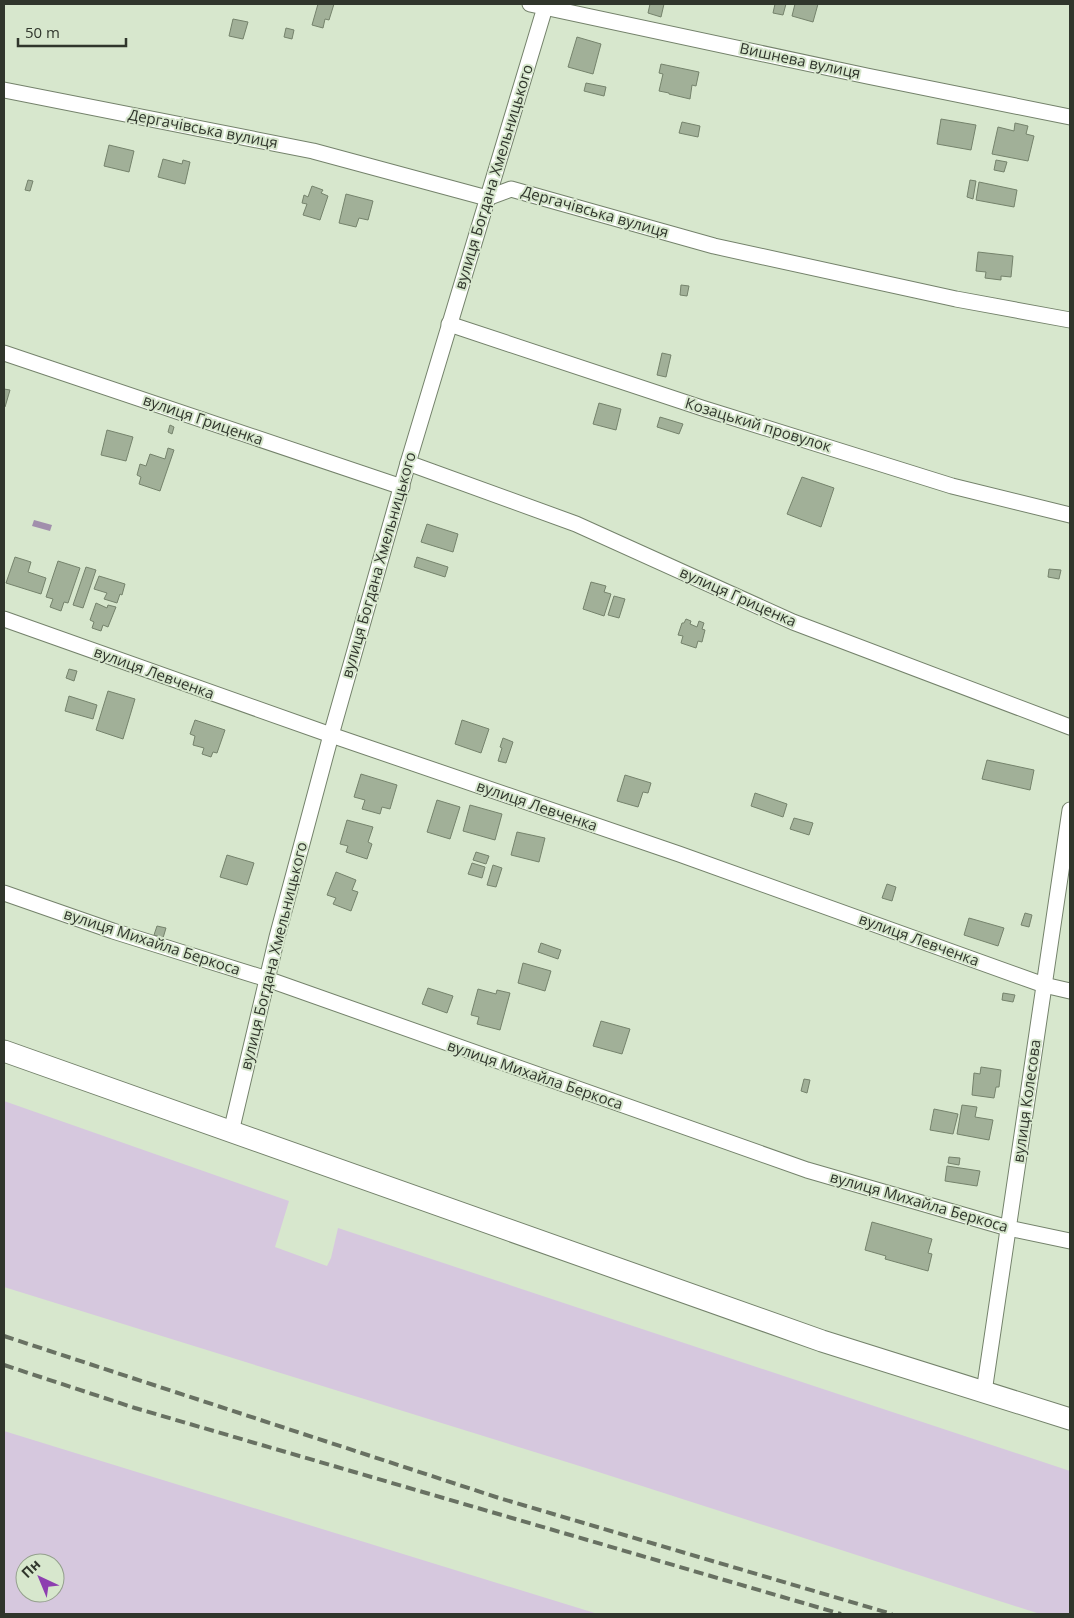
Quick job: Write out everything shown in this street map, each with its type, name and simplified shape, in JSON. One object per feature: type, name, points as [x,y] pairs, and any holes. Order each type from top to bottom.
[{"type":"main road","points":[[4,1051],[822,1341],[1070,1419]]},
{"type":"street","name":"Вишнева вулиця","points":[[530,4],[857,74],[1070,117]]},
{"type":"street","name":"вулиця Богдана Хмельницького","points":[[231,1132],[267,979],[331,735],[408,463],[545,6]]},
{"type":"street","name":"Дергачівська вулиця","points":[[4,90],[313,151],[488,198],[511,189],[714,246],[956,299],[1070,320]]},
{"type":"street","name":"Козацький провулок","points":[[449,324],[702,408],[943,483],[1070,515]]},
{"type":"street","name":"вулиця Гриценка","points":[[4,353],[402,487]]},
{"type":"street","name":"вулиця Гриценка","points":[[408,463],[576,524],[793,622],[1070,727]]},
{"type":"street","name":"вулиця Левченка","points":[[4,619],[331,735],[679,854],[1044,985],[1070,991]]},
{"type":"street","name":"вулиця Колесова","points":[[984,1392],[1070,810]]},
{"type":"street","name":"вулиця Михайла Беркоса","points":[[4,893],[113,931],[267,979],[807,1170],[1008,1228],[1070,1241]]},
{"type":"shaded area","points":[[34,520],[52,525],[50,531],[32,526]]},
{"type":"shaded area","points":[[4,1101],[289,1201],[275,1247],[327,1266],[331,1258],[338,1228],[1070,1471],[1070,1614],[1040,1614],[586,1468],[4,1287]]},
{"type":"shaded area","points":[[4,1431],[598,1614],[4,1614]]},
{"type":"building","points":[[318,4],[334,4],[329,20],[325,19],[323,28],[312,25]]},
{"type":"building","points":[[650,4],[664,4],[661,17],[648,13]]},
{"type":"building","points":[[775,4],[786,4],[783,15],[773,13]]},
{"type":"building","points":[[795,4],[818,4],[813,22],[792,16]]},
{"type":"building","points":[[233,19],[248,22],[243,39],[229,36]]},
{"type":"building","points":[[286,28],[294,30],[292,39],[284,37]]},
{"type":"building","points":[[577,37],[601,44],[593,74],[568,67]]},
{"type":"building","points":[[661,64],[699,72],[696,86],[692,85],[690,99],[659,91],[663,74],[659,73]]},
{"type":"building","points":[[586,83],[606,87],[604,96],[584,91]]},
{"type":"building","points":[[941,119],[976,125],[971,150],[937,144]]},
{"type":"building","points":[[682,122],[700,126],[698,137],[679,133]]},
{"type":"building","points":[[1015,123],[1028,126],[1026,134],[1034,136],[1028,161],[992,154],[998,127],[1014,131]]},
{"type":"building","points":[[109,145],[134,151],[129,172],[104,166]]},
{"type":"building","points":[[163,159],[182,164],[183,160],[190,162],[185,184],[158,177]]},
{"type":"building","points":[[996,160],[1007,162],[1004,172],[994,170]]},
{"type":"building","points":[[28,180],[33,181],[30,191],[25,190]]},
{"type":"building","points":[[970,180],[976,181],[973,199],[967,197]]},
{"type":"building","points":[[979,182],[1017,190],[1014,207],[976,200]]},
{"type":"building","points":[[312,186],[323,190],[321,193],[328,196],[320,220],[303,215],[307,204],[302,203],[304,195],[308,197]]},
{"type":"building","points":[[346,194],[373,201],[368,220],[359,218],[356,227],[339,223]]},
{"type":"building","points":[[978,252],[1013,256],[1011,277],[1001,276],[1001,280],[985,278],[986,272],[976,271]]},
{"type":"building","points":[[681,285],[689,286],[687,296],[680,295]]},
{"type":"building","points":[[662,353],[671,355],[666,377],[657,375]]},
{"type":"building","points":[[4,389],[10,390],[5,407],[4,407]]},
{"type":"building","points":[[599,403],[621,409],[616,430],[593,424]]},
{"type":"building","points":[[660,417],[683,424],[679,434],[657,427]]},
{"type":"building","points":[[170,425],[174,427],[172,434],[168,432]]},
{"type":"building","points":[[107,430],[133,437],[126,461],[101,455]]},
{"type":"building","points":[[168,448],[174,450],[160,491],[139,484],[141,477],[137,475],[140,464],[146,466],[150,454],[165,459]]},
{"type":"building","points":[[802,477],[834,488],[821,527],[787,514]]},
{"type":"building","points":[[427,524],[458,534],[453,552],[421,542]]},
{"type":"building","points":[[15,557],[31,562],[28,572],[46,578],[41,594],[6,583]]},
{"type":"building","points":[[417,557],[448,567],[445,577],[414,567]]},
{"type":"building","points":[[58,561],[80,568],[68,603],[64,602],[61,611],[50,607],[53,599],[46,597]]},
{"type":"building","points":[[86,567],[96,570],[83,608],[73,605]]},
{"type":"building","points":[[1049,569],[1061,570],[1059,579],[1048,577]]},
{"type":"building","points":[[99,576],[125,584],[122,595],[120,594],[117,603],[104,599],[107,593],[94,589]]},
{"type":"building","points":[[591,582],[606,586],[604,592],[611,594],[604,616],[583,609]]},
{"type":"building","points":[[614,596],[625,599],[619,618],[608,615]]},
{"type":"building","points":[[96,603],[107,608],[108,605],[116,607],[108,627],[103,625],[101,631],[92,628],[94,622],[90,620]]},
{"type":"building","points":[[686,619],[691,621],[690,624],[697,627],[699,621],[704,623],[702,629],[705,630],[702,642],[698,641],[696,648],[681,643],[683,636],[678,635],[682,623]]},
{"type":"building","points":[[69,669],[77,671],[74,681],[66,678]]},
{"type":"building","points":[[108,691],[135,699],[123,739],[96,730]]},
{"type":"building","points":[[69,696],[97,705],[93,719],[65,711]]},
{"type":"building","points":[[195,720],[225,730],[217,753],[213,752],[211,757],[202,754],[204,748],[193,745],[195,736],[190,734]]},
{"type":"building","points":[[462,720],[489,729],[481,753],[455,744]]},
{"type":"building","points":[[503,738],[513,742],[506,763],[498,761]]},
{"type":"building","points":[[987,760],[1034,770],[1030,790],[982,779]]},
{"type":"building","points":[[361,774],[397,785],[390,809],[382,807],[380,814],[362,809],[365,800],[354,797]]},
{"type":"building","points":[[625,775],[651,783],[648,793],[643,792],[638,807],[617,801]]},
{"type":"building","points":[[755,793],[787,804],[783,817],[751,806]]},
{"type":"building","points":[[437,800],[460,807],[450,839],[427,832]]},
{"type":"building","points":[[470,805],[502,814],[495,840],[463,831]]},
{"type":"building","points":[[794,818],[813,823],[809,835],[790,829]]},
{"type":"building","points":[[347,820],[373,827],[368,842],[372,844],[367,859],[346,852],[348,846],[340,844]]},
{"type":"building","points":[[517,832],[545,838],[539,862],[511,855]]},
{"type":"building","points":[[476,852],[489,856],[486,864],[473,860]]},
{"type":"building","points":[[227,855],[254,863],[247,885],[220,877]]},
{"type":"building","points":[[472,863],[485,867],[482,878],[468,874]]},
{"type":"building","points":[[493,865],[502,868],[496,887],[487,885]]},
{"type":"building","points":[[336,872],[356,880],[352,890],[358,892],[351,911],[333,904],[336,898],[327,895]]},
{"type":"building","points":[[887,884],[896,887],[892,901],[882,898]]},
{"type":"building","points":[[1025,913],[1032,915],[1029,927],[1021,925]]},
{"type":"building","points":[[969,918],[1004,928],[998,946],[964,935]]},
{"type":"building","points":[[157,926],[166,928],[163,938],[154,935]]},
{"type":"building","points":[[541,943],[561,950],[558,959],[538,952]]},
{"type":"building","points":[[523,963],[551,971],[545,991],[518,983]]},
{"type":"building","points":[[428,988],[453,996],[447,1013],[422,1004]]},
{"type":"building","points":[[478,989],[496,994],[497,990],[510,993],[500,1030],[477,1024],[479,1017],[471,1015]]},
{"type":"building","points":[[1003,993],[1015,995],[1013,1002],[1002,1000]]},
{"type":"building","points":[[601,1021],[630,1029],[622,1054],[593,1046]]},
{"type":"building","points":[[981,1067],[1001,1070],[999,1087],[996,1087],[994,1098],[972,1095],[974,1073],[980,1074]]},
{"type":"building","points":[[804,1079],[810,1080],[807,1093],[801,1091]]},
{"type":"building","points":[[962,1105],[977,1107],[975,1117],[993,1120],[989,1140],[957,1134]]},
{"type":"building","points":[[934,1109],[958,1114],[953,1134],[930,1130]]},
{"type":"building","points":[[949,1157],[960,1158],[959,1165],[948,1163]]},
{"type":"building","points":[[947,1166],[980,1171],[977,1186],[945,1181]]},
{"type":"building","points":[[872,1222],[932,1239],[928,1253],[932,1254],[928,1271],[885,1259],[886,1256],[865,1250]]},
{"type":"railway","points":[[4,1336],[499,1498],[892,1614]]},
{"type":"railway","points":[[4,1365],[135,1408],[841,1614]]}]
